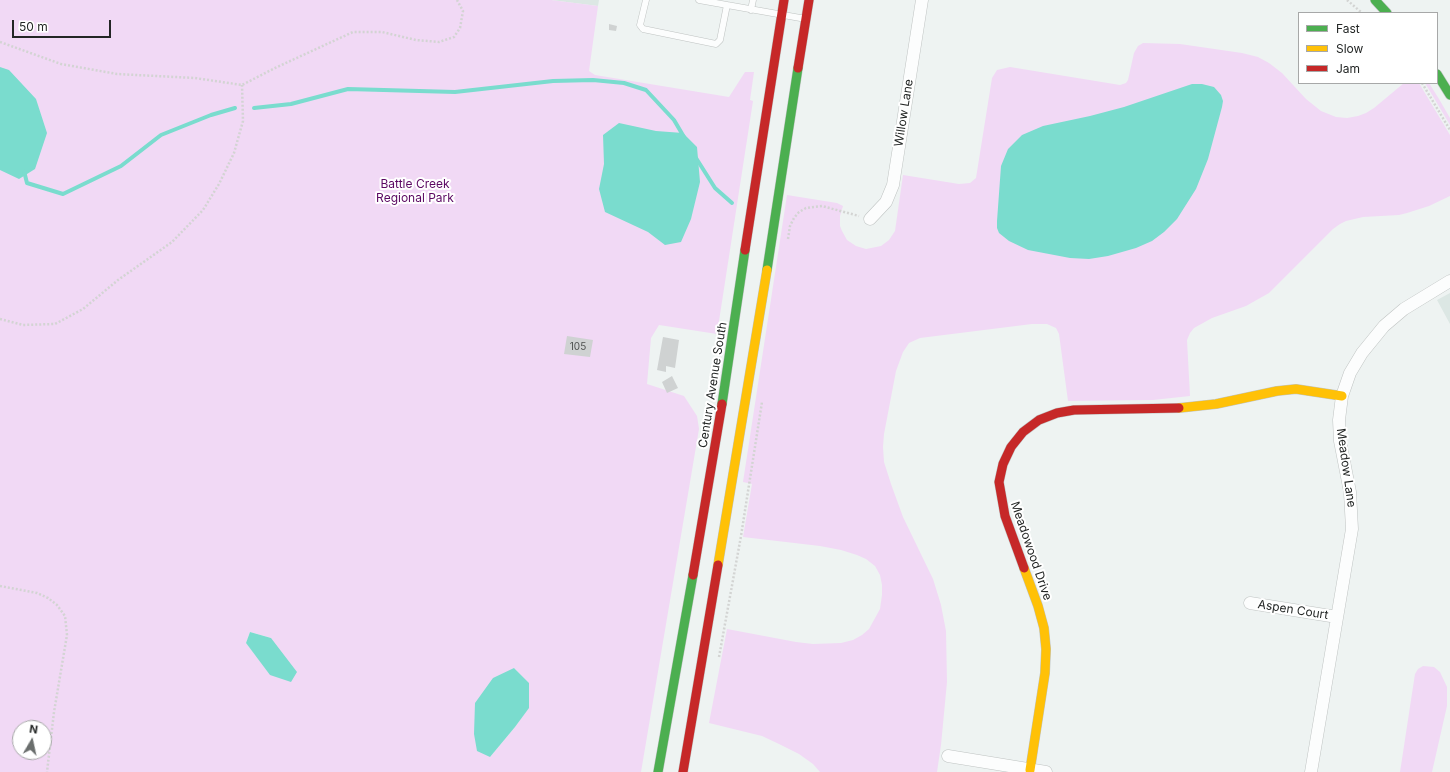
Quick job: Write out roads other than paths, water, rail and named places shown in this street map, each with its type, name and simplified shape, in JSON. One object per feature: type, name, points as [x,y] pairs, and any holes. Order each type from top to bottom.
[{"type":"main road","name":"Century Avenue South","points":[[658,772],[691,588],[725,383],[784,0]]},
{"type":"main road","points":[[683,772],[748,388],[809,0]]},
{"type":"main road","points":[[1376,0],[1386,12]]},
{"type":"main road","points":[[1438,76],[1450,95]]},
{"type":"main road","name":"Meadowood Drive","points":[[1030,770],[1046,673],[1044,628],[1038,606],[1005,516],[1000,499],[999,482],[1003,464],[1011,447],[1023,432],[1039,420],[1057,413],[1074,410],[1187,408],[1216,404],[1278,390],[1296,389],[1342,396]]},
{"type":"street","name":"Willow Lane","points":[[870,219],[886,202],[893,184],[922,0]]},
{"type":"street","name":"Meadow Lane","points":[[1311,772],[1352,529],[1350,492],[1340,441],[1339,420],[1342,396],[1350,374],[1362,353],[1384,326],[1404,308],[1450,282]]},
{"type":"street","name":"Aspen Court","points":[[1250,603],[1337,617]]},
{"type":"street","points":[[948,756],[1046,772]]},
{"type":"lane","points":[[646,0],[640,24],[643,29],[716,44],[720,40],[727,5]]},
{"type":"lane","points":[[699,0],[782,16],[806,19]]},
{"type":"lane","points":[[751,10],[752,0]]},
{"type":"waterway","points":[[254,108],[291,104],[348,89],[455,92],[553,81],[593,80],[624,83],[646,90],[674,120],[684,137]]},
{"type":"waterway","points":[[24,171],[27,183],[63,194],[121,166],[161,135],[211,115],[235,108]]},
{"type":"waterway","points":[[696,158],[715,188],[732,203]]},
{"type":"park label","name":"Battle Creek Regional Park","points":[[415,191]]}]
